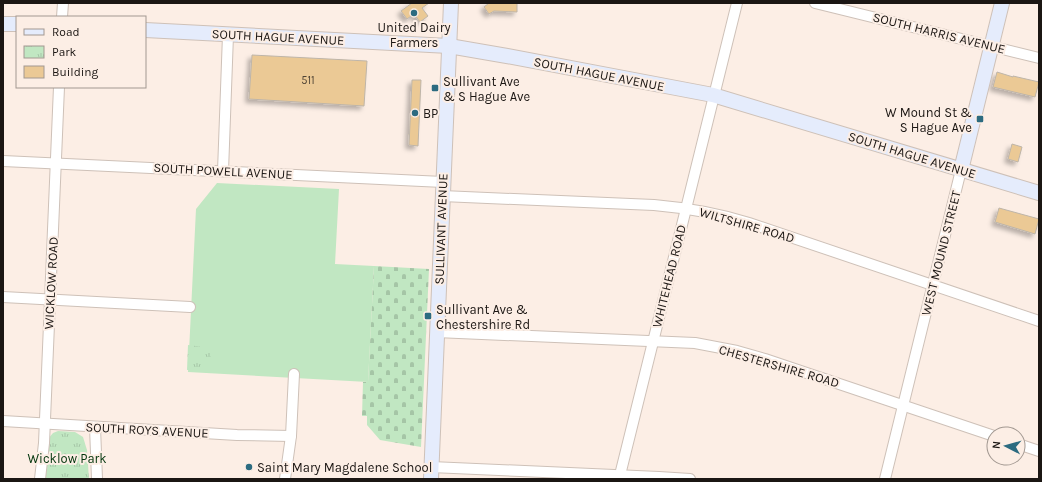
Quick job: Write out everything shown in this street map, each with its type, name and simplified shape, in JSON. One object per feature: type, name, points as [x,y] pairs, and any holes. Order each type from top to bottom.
[{"type":"street","points":[[62,16],[63,3]]},
{"type":"street","name":"SULLIVANT AVENUE","points":[[431,473],[451,3]]},
{"type":"street","name":"WHITEHEAD ROAD","points":[[619,477],[737,3]]},
{"type":"street","name":"SOUTH HARRIS AVENUE","points":[[815,3],[1039,58]]},
{"type":"street","name":"WEST MOUND STREET","points":[[885,479],[1002,3]]},
{"type":"street","points":[[3,24],[16,24]]},
{"type":"street","name":"SOUTH HAGUE AVENUE","points":[[146,30],[449,46],[713,95],[1039,193]]},
{"type":"street","points":[[223,171],[228,35]]},
{"type":"street","name":"WICKLOW ROAD","points":[[40,479],[45,423],[59,88]]},
{"type":"street","name":"SOUTH POWELL AVENUE","points":[[3,161],[223,171],[443,189]]},
{"type":"street","name":"WILTSHIRE ROAD","points":[[443,189],[686,207],[727,216],[1039,321]]},
{"type":"street","points":[[3,297],[190,307]]},
{"type":"street","name":"CHESTERSHIRE ROAD","points":[[436,332],[695,343],[737,351],[986,433]]},
{"type":"street","points":[[285,479],[291,436],[294,374]]},
{"type":"street","name":"SOUTH ROYS AVENUE","points":[[3,421],[237,435],[291,436]]},
{"type":"street","points":[[95,427],[97,479]]},
{"type":"street","points":[[1026,447],[1039,451]]},
{"type":"street","points":[[431,473],[690,479]]},
{"type":"green space","points":[[217,183],[339,189],[335,264],[374,266],[368,382],[188,372],[196,209]]},
{"type":"green space","points":[[374,266],[429,269],[421,447],[380,440],[367,425],[367,416],[362,416],[363,382],[368,382]]},
{"type":"green space","points":[[188,345],[203,347],[211,354],[210,369],[187,370]]},
{"type":"green space","name":"Wicklow Park","points":[[58,431],[75,432],[83,437],[87,450],[89,479],[45,479],[48,439],[53,433]]},
{"type":"building","name":"United Dairy Farmers","points":[[412,3],[429,3],[422,8],[428,16],[420,22],[414,14],[407,19],[401,11]]},
{"type":"building","points":[[489,3],[517,3],[517,12],[494,11],[489,14],[484,7]]},
{"type":"building","points":[[252,55],[367,61],[364,106],[249,99]]},
{"type":"building","points":[[997,72],[1039,82],[1035,97],[993,87]]},
{"type":"building","name":"BP","points":[[412,80],[421,80],[418,146],[409,145]]},
{"type":"building","points":[[1012,144],[1022,147],[1018,162],[1008,159]]},
{"type":"building","points":[[999,208],[1039,219],[1035,234],[995,222]]},
{"type":"place","name":"United Dairy Farmers","points":[[414,13]]},
{"type":"place","name":"Sullivant Ave & S Hague Ave","points":[[435,88]]},
{"type":"place","name":"BP","points":[[415,113]]},
{"type":"place","name":"W Mound St & S Hague Ave","points":[[980,119]]},
{"type":"place","name":"Sullivant Ave & Chestershire Rd","points":[[428,316]]},
{"type":"place","name":"Saint Mary Magdalene School","points":[[249,467]]}]
